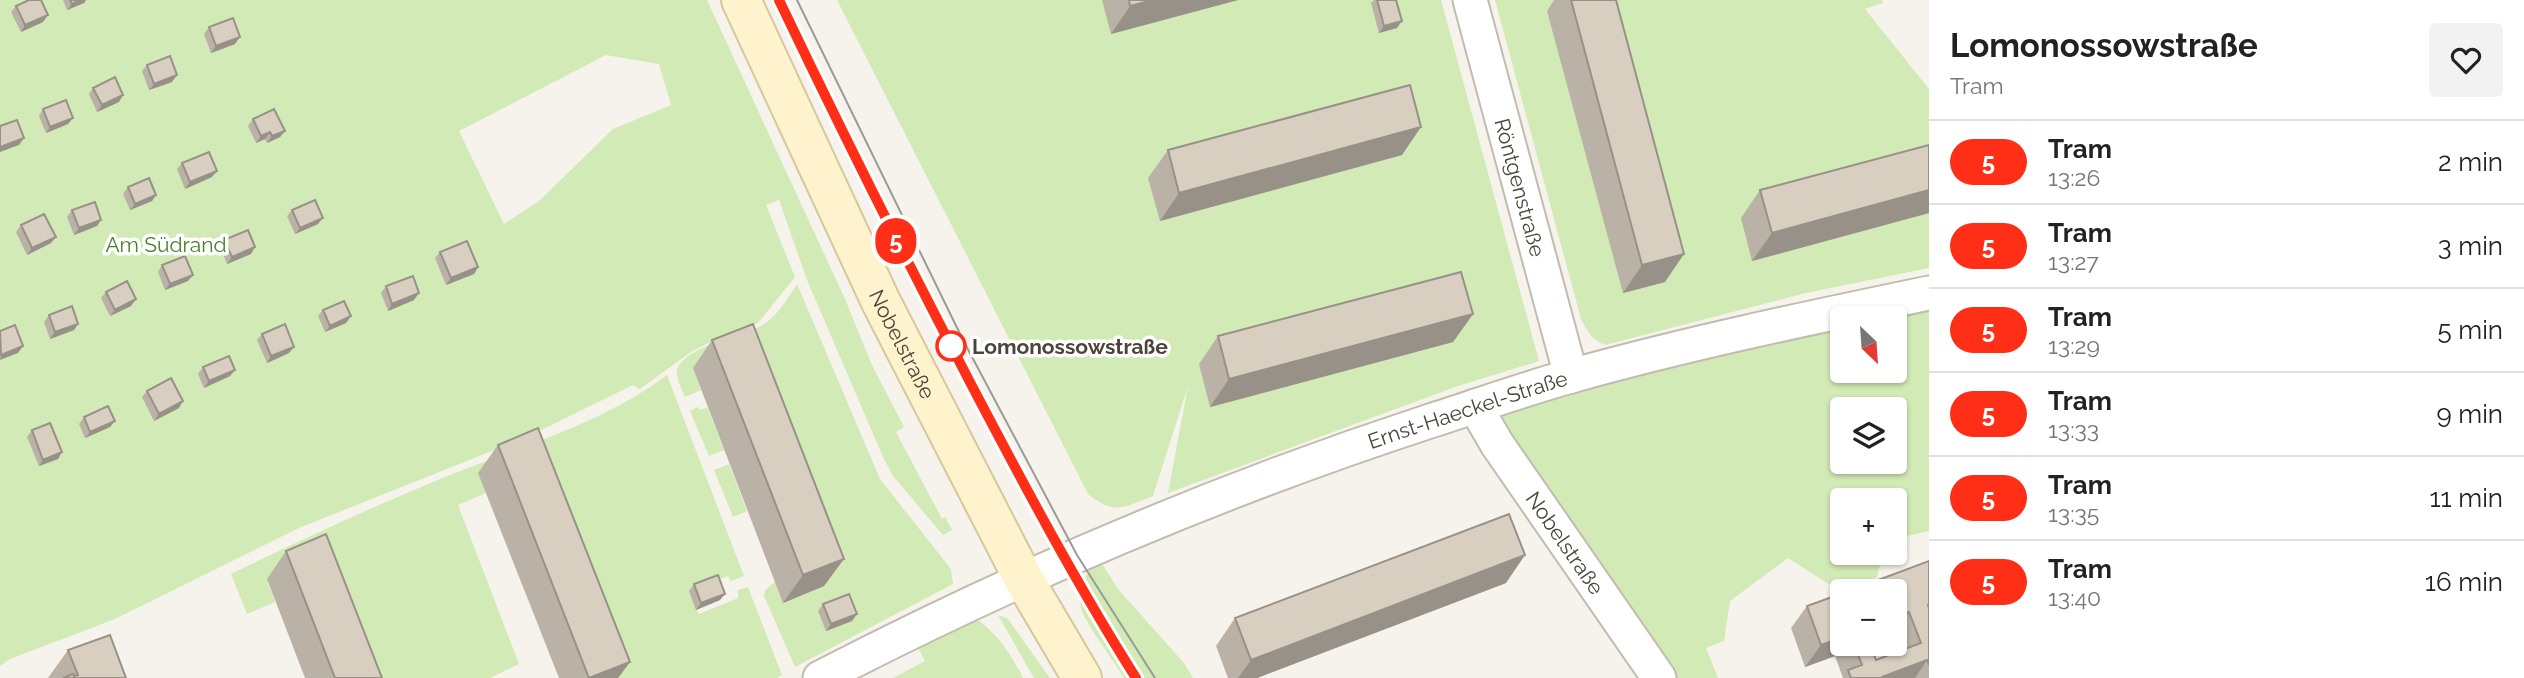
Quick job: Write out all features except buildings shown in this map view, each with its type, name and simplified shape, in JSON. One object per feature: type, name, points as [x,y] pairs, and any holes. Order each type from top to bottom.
[{"type":"main road","name":"Nobelstraße","points":[[741,0],[881,302],[1023,578],[1082,678]]},
{"type":"street","name":"Röntgenstraße","points":[[1470,0],[1571,376]]},
{"type":"street","name":"Ernst-Haeckel-Straße","points":[[1023,578],[1228,493],[1350,447],[1475,406],[1571,376],[1751,330],[1929,293]]},
{"type":"street","name":"Nobelstraße","points":[[1475,406],[1497,444],[1659,678]]},
{"type":"street","points":[[820,678],[1023,578]]},
{"type":"green space","name":"Am Südrand","points":[[0,0],[707,0],[845,299],[872,365],[904,427],[896,432],[942,519],[945,517],[952,530],[943,535],[893,476],[883,457],[807,280],[779,200],[766,205],[795,277],[758,323],[691,352],[640,389],[633,385],[527,437],[299,528],[115,619],[10,659],[0,666]],"holes":[[[606,55],[659,64],[671,105],[613,129],[539,201],[504,224],[459,131]]]},
{"type":"green space","points":[[837,0],[1441,0],[1539,361],[1458,386],[1168,493],[1188,386],[1153,496],[1120,507],[1097,501],[1088,494]]},
{"type":"green space","points":[[1495,0],[1882,0],[1883,3],[1865,9],[1929,89],[1929,268],[1806,293],[1605,345],[1600,343],[1590,335],[1581,319]]},
{"type":"green space","points":[[797,284],[880,479],[951,569],[953,584],[795,667],[764,596],[765,590],[775,582],[784,603],[693,368],[701,390],[685,397],[677,371],[681,363],[700,349],[764,324],[780,309]]},
{"type":"green space","points":[[1929,306],[1929,531],[1907,536],[1907,488],[1830,488],[1830,565],[1880,565],[1877,577],[1830,579],[1830,585],[1788,558],[1730,601],[1724,641],[1706,648],[1718,678],[1670,678],[1499,431],[1505,411],[1632,374],[1830,328],[1830,383],[1908,383],[1908,310]]},
{"type":"green space","points":[[667,375],[744,576],[731,581],[728,576],[689,591],[699,614],[738,598],[738,590],[748,587],[782,675],[777,678],[606,678],[479,472],[486,493],[458,505],[519,664],[490,678],[351,678],[267,579],[275,602],[247,614],[231,574],[395,498],[590,420],[643,392]]},
{"type":"green space","points":[[698,407],[700,410],[707,407],[724,450],[709,456],[690,411]]},
{"type":"green space","points":[[729,464],[747,511],[733,517],[714,470]]},
{"type":"green space","points":[[1099,559],[1118,589],[1184,663],[1193,678],[1124,678],[1093,632],[1081,608],[1080,594],[1084,581]]},
{"type":"green space","points":[[998,615],[1008,619],[1050,678],[1034,678]]},
{"type":"green space","points":[[973,617],[989,629],[1002,644],[1023,678],[893,678],[925,661],[916,644]]},
{"type":"tram line","name":"5","points":[[779,0],[879,208],[1007,453],[1064,560],[1136,678]]},
{"type":"tram line","points":[[780,0],[871,189],[1007,453],[1069,567],[1136,678]]},
{"type":"tram line","points":[[797,0],[963,340],[1077,555],[1155,678]]},
{"type":"place","name":"Lomonossowstraße","points":[[951,346]]}]
